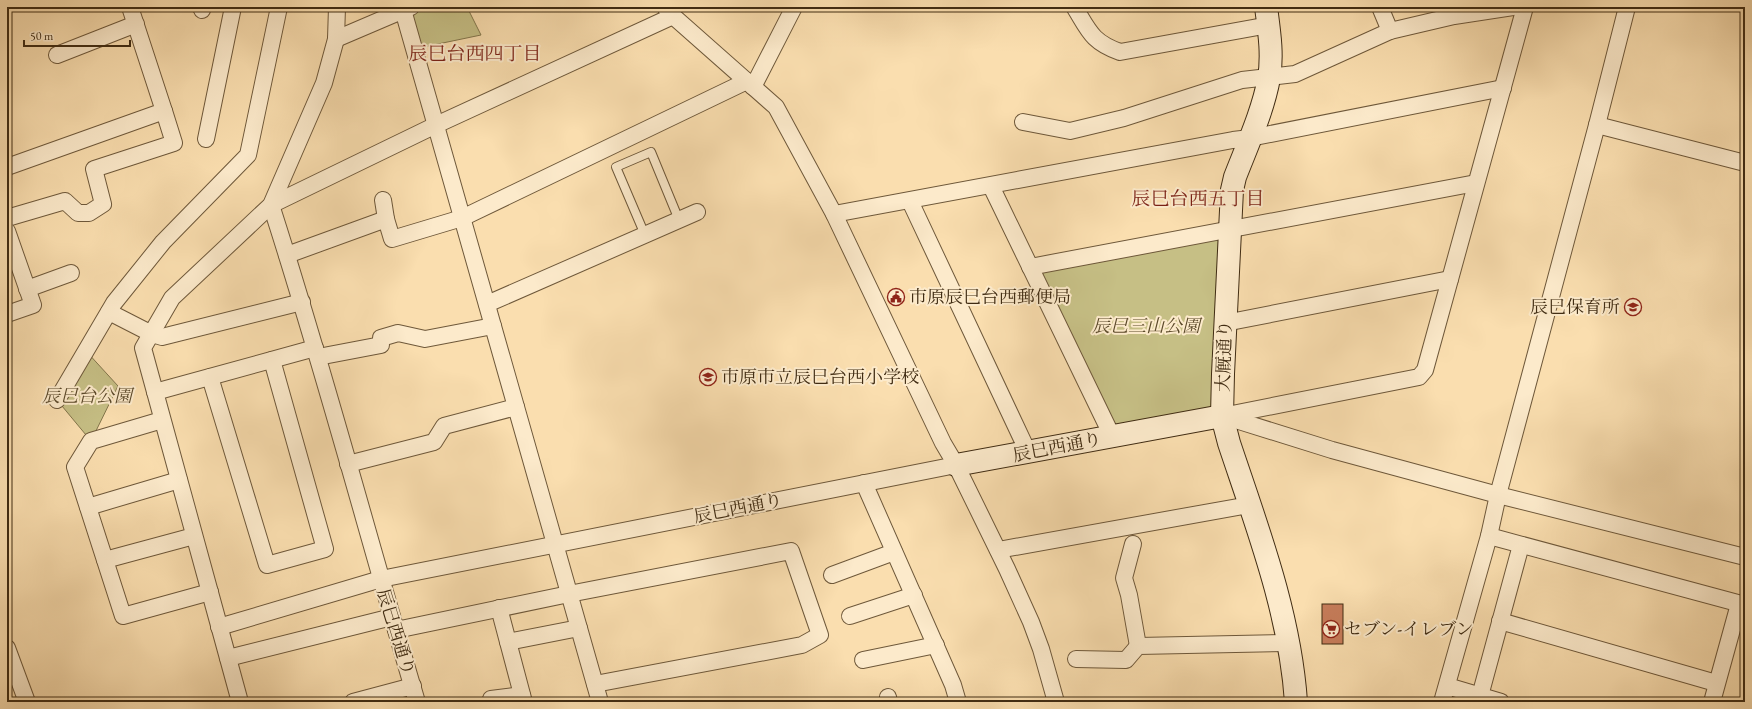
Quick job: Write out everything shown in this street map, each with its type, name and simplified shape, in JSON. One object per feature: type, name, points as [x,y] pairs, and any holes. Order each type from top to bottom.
[{"type":"street","points":[[7,218],[65,201],[78,213],[89,213],[103,204],[94,169],[174,143],[130,7]]},
{"type":"street","points":[[206,139],[233,7]]},
{"type":"street","points":[[57,400],[109,312],[164,242],[248,155],[279,7]]},
{"type":"street","points":[[219,627],[381,579],[302,302],[271,205],[324,83],[336,40],[337,7]]},
{"type":"street","points":[[383,200],[386,219],[392,239],[462,218],[750,84],[794,7]]},
{"type":"street","points":[[1380,7],[1390,31]]},
{"type":"street","points":[[1022,122],[1070,131],[1124,118],[1242,80],[1295,74],[1390,31],[1454,16],[1513,7]]},
{"type":"street","points":[[1222,416],[1419,377],[1425,370],[1525,7]]},
{"type":"street","points":[[1442,702],[1489,536],[1498,494],[1597,125],[1627,7]]},
{"type":"street","points":[[1075,8],[1090,34],[1105,46],[1120,52],[1267,16]]},
{"type":"street","points":[[336,40],[407,9],[436,125],[600,702]]},
{"type":"street","points":[[240,702],[142,348],[152,334],[172,298],[271,205],[669,12],[776,107],[834,214],[943,443],[956,465],[998,550],[1031,622],[1041,649],[1056,702]]},
{"type":"street","name":"大厩通り","points":[[1267,16],[1271,52],[1269,77],[1265,95],[1232,190],[1229,229],[1222,416],[1229,443],[1274,586],[1288,643],[1294,675],[1296,702]]},
{"type":"street","points":[[57,54],[136,24]]},
{"type":"street","points":[[834,214],[1250,138],[1503,88]]},
{"type":"street","points":[[7,167],[164,111]]},
{"type":"street","points":[[1597,125],[1745,163]]},
{"type":"street","points":[[1030,267],[1476,183]]},
{"type":"street","points":[[991,186],[1112,436]]},
{"type":"street","points":[[910,201],[1028,452]]},
{"type":"street","points":[[487,304],[697,212]]},
{"type":"street","points":[[287,255],[386,219]]},
{"type":"street","points":[[7,231],[32,305],[7,314]]},
{"type":"street","points":[[27,289],[71,273]]},
{"type":"street","points":[[1225,322],[1450,279]]},
{"type":"street","points":[[109,312],[152,334],[162,337],[302,302]]},
{"type":"street","points":[[155,392],[272,360],[381,345],[381,338],[398,332],[425,339],[493,326]]},
{"type":"street","points":[[210,377],[266,565],[325,549],[272,360]]},
{"type":"street","points":[[348,464],[434,442],[444,426],[516,407]]},
{"type":"street","points":[[1222,416],[1332,450],[1745,557]]},
{"type":"street","name":"辰巳西通り","points":[[417,702],[381,579],[956,465],[1222,416]]},
{"type":"street","points":[[162,420],[91,441],[75,467],[123,616],[210,592]]},
{"type":"street","points":[[88,507],[179,480]]},
{"type":"street","points":[[864,483],[936,645],[953,685],[958,702]]},
{"type":"street","points":[[998,550],[1249,505]]},
{"type":"street","points":[[105,560],[194,536]]},
{"type":"street","points":[[1489,536],[1742,604],[1716,683],[1712,702]]},
{"type":"street","points":[[1133,544],[1124,578],[1129,595],[1138,646]]},
{"type":"street","points":[[1480,696],[1521,545]]},
{"type":"street","points":[[228,658],[394,623],[499,608],[791,551],[820,635],[802,646],[595,684]]},
{"type":"street","points":[[832,575],[894,552]]},
{"type":"street","points":[[850,616],[914,595]]},
{"type":"street","points":[[490,702],[491,699],[523,698],[499,608]]},
{"type":"street","points":[[1500,621],[1716,683]]},
{"type":"street","points":[[508,642],[579,628]]},
{"type":"street","points":[[1076,659],[1126,660],[1138,646],[1288,643]]},
{"type":"street","points":[[863,660],[936,645]]},
{"type":"street","points":[[7,648],[27,702]]},
{"type":"street","points":[[353,702],[412,686]]},
{"type":"street","points":[[1447,686],[1501,702]]},
{"type":"lane","points":[[645,235],[616,166],[650,152],[679,220]]},
{"type":"green space","points":[[411,7],[467,7],[481,35],[414,49]]},
{"type":"green space","name":"辰巳三山公園","points":[[1229,229],[1222,416],[1112,436],[1030,267]]},
{"type":"green space","name":"辰巳台公園","points":[[86,351],[118,386],[91,441],[57,400]]},
{"type":"building","points":[[1322,604],[1343,604],[1343,644],[1322,644]]},
{"type":"place","name":"市原辰巳台西郵便局","points":[[896,297]]},
{"type":"place","name":"辰巳保育所","points":[[1633,307]]},
{"type":"place","name":"市原市立辰巳台西小学校","points":[[708,377]]},
{"type":"place","name":"セブン-イレブン","points":[[1331,629]]},
{"type":"district","name":"辰巳台西四丁目","points":[[475,53]]},
{"type":"district","name":"辰巳台西五丁目","points":[[1198,198]]}]
